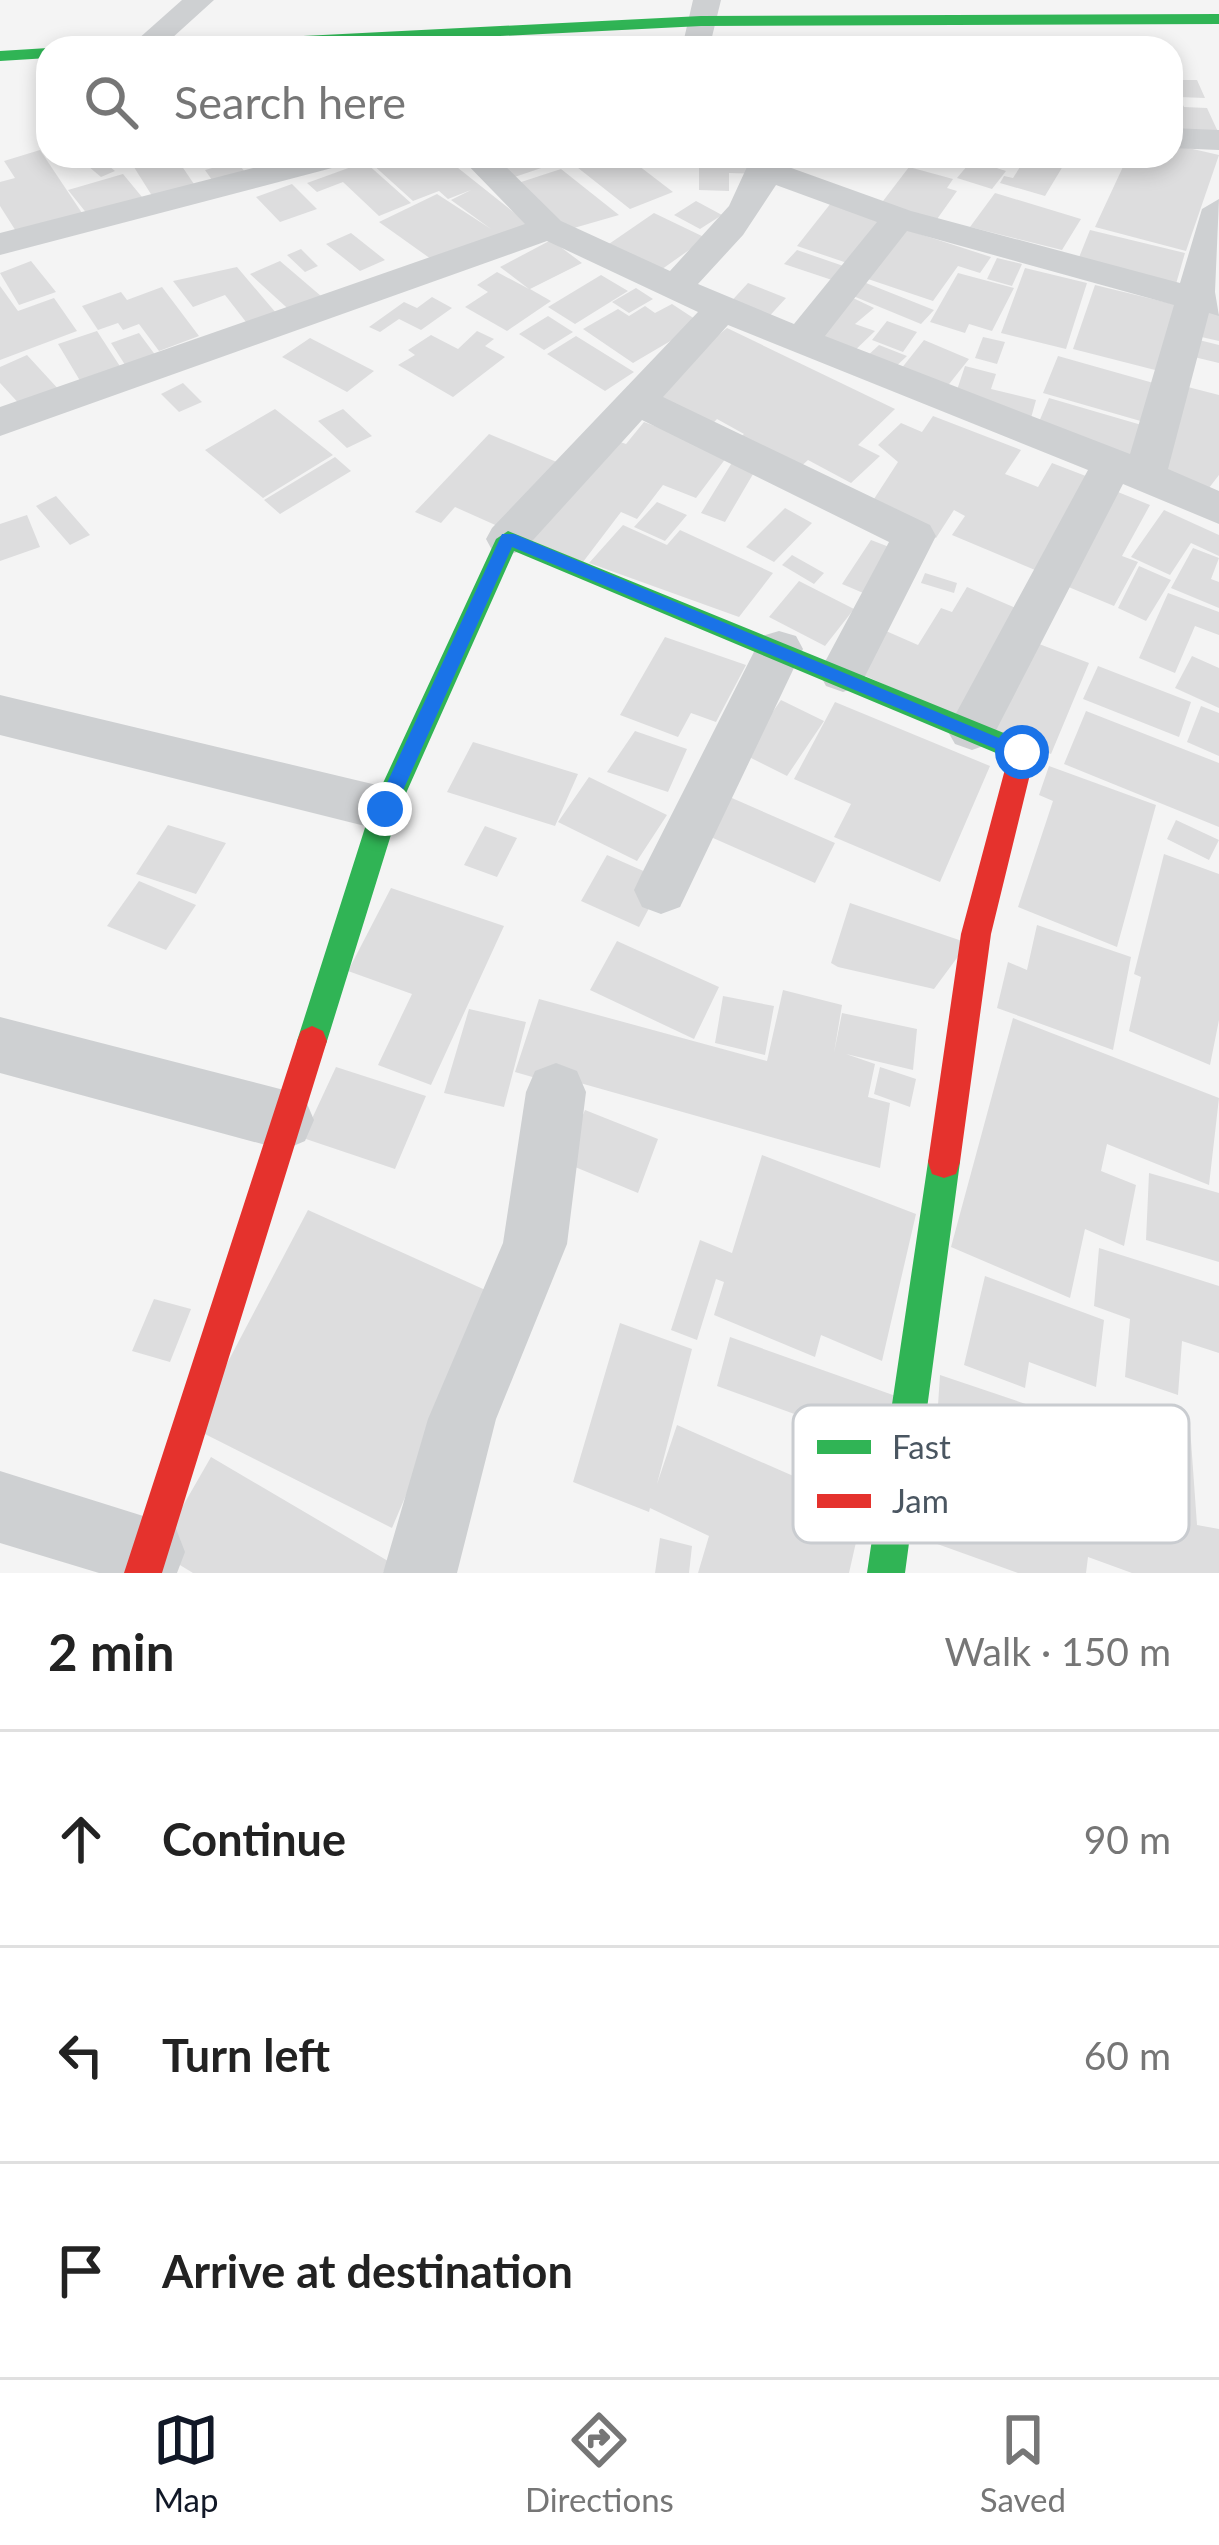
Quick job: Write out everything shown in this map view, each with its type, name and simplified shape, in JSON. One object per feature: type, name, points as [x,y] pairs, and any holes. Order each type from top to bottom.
[{"type":"street","points":[[157,36],[200,0]]},
{"type":"street","points":[[395,36],[702,20],[1206,16]]},
{"type":"street","points":[[588,36],[702,20]]},
{"type":"street","points":[[0,56],[36,54]]},
{"type":"street","points":[[0,70],[36,68]]},
{"type":"street","points":[[1183,138],[1219,140]]},
{"type":"street","points":[[0,244],[293,168]]},
{"type":"street","points":[[488,168],[549,228],[673,287],[1219,508]]},
{"type":"street","points":[[673,287],[728,233],[765,168]]},
{"type":"street","points":[[780,168],[898,218],[1207,302]]},
{"type":"street","points":[[972,730],[1129,469],[1207,302],[1219,208]]},
{"type":"street","points":[[801,340],[898,218]]},
{"type":"street","points":[[4,413],[549,228]]},
{"type":"street","points":[[0,1507],[146,1562],[385,809],[508,538],[722,309]]},
{"type":"street","points":[[634,399],[914,536],[843,673]]},
{"type":"street","points":[[508,538],[843,673],[1022,752],[976,934],[910,1405]]},
{"type":"street","points":[[661,890],[779,649]]},
{"type":"street","points":[[0,715],[385,809]]},
{"type":"street","points":[[0,1045],[284,1120]]},
{"type":"street","points":[[420,1573],[462,1419],[536,1244],[556,1092]]},
{"type":"street","points":[[886,1573],[890,1543]]},
{"type":"building","points":[[1183,80],[1197,80],[1205,98],[1183,97]]},
{"type":"building","points":[[1183,105],[1207,108],[1219,134],[1183,134]]},
{"type":"building","points":[[1183,147],[1219,155],[1186,251],[1095,227],[1122,168],[1183,168]]},
{"type":"building","points":[[36,151],[36,168],[52,168],[84,216],[19,236],[0,206],[0,182],[15,178],[4,161]]},
{"type":"building","points":[[90,168],[115,171],[101,177]]},
{"type":"building","points":[[135,168],[183,168],[196,187],[154,199]]},
{"type":"building","points":[[242,168],[244,171],[212,180],[205,170]]},
{"type":"building","points":[[348,168],[372,168],[411,203],[379,216],[343,182],[317,192],[307,183]]},
{"type":"building","points":[[377,168],[458,168],[531,226],[438,264],[379,222],[437,194],[491,229],[451,200],[471,190],[448,199],[439,191],[413,201]]},
{"type":"building","points":[[493,168],[541,168],[506,180]]},
{"type":"building","points":[[578,168],[642,168],[673,192],[630,209]]},
{"type":"building","points":[[699,168],[760,168],[761,174],[729,173],[729,191],[699,190]]},
{"type":"building","points":[[908,168],[953,179],[947,188],[957,191],[935,222],[880,205]]},
{"type":"building","points":[[965,168],[1006,171],[992,189],[957,178]]},
{"type":"building","points":[[1019,168],[1062,168],[1045,196],[1000,183],[1004,176],[1013,178]]},
{"type":"building","points":[[561,169],[619,215],[567,230],[515,184]]},
{"type":"building","points":[[123,174],[142,197],[88,215],[68,190]]},
{"type":"building","points":[[292,184],[317,209],[280,222],[256,197]]},
{"type":"building","points":[[995,193],[1081,219],[1062,250],[970,227]]},
{"type":"building","points":[[696,201],[722,215],[700,229],[674,215]]},
{"type":"building","points":[[831,203],[888,222],[853,265],[797,246]]},
{"type":"building","points":[[654,213],[706,238],[658,272],[606,246]]},
{"type":"building","points":[[904,229],[991,257],[980,273],[958,266],[933,301],[865,278]]},
{"type":"building","points":[[1090,230],[1185,253],[1176,284],[1078,260]]},
{"type":"building","points":[[351,233],[385,260],[360,271],[326,244]]},
{"type":"building","points":[[551,240],[582,263],[530,289],[551,301],[507,331],[465,307],[488,292],[477,285],[497,272],[529,289],[500,267]]},
{"type":"building","points":[[301,249],[318,266],[305,272],[287,255]]},
{"type":"building","points":[[797,250],[855,270],[844,284],[784,264]]},
{"type":"building","points":[[997,258],[1022,264],[1012,286],[987,279]]},
{"type":"building","points":[[31,261],[56,292],[19,305],[0,273]]},
{"type":"building","points":[[280,261],[328,302],[296,316],[250,274]]},
{"type":"building","points":[[237,267],[282,320],[253,331],[225,295],[193,307],[173,281]]},
{"type":"building","points":[[1025,268],[1087,283],[1066,349],[1001,333]]},
{"type":"building","points":[[958,273],[1014,288],[992,331],[969,324],[965,333],[930,322]]},
{"type":"building","points":[[601,275],[628,291],[575,324],[548,307]]},
{"type":"building","points":[[748,283],[786,298],[764,322],[726,307]]},
{"type":"building","points":[[866,283],[934,310],[921,324],[853,296]]},
{"type":"building","points":[[1095,285],[1177,305],[1159,371],[1073,349]]},
{"type":"building","points":[[0,286],[18,311],[54,298],[77,331],[0,360]]},
{"type":"building","points":[[162,287],[199,336],[159,351],[139,324],[123,330],[118,323],[98,330],[82,306],[121,292],[127,300]]},
{"type":"building","points":[[636,288],[653,299],[629,313],[612,302]]},
{"type":"building","points":[[432,297],[452,308],[421,330],[399,319],[380,332],[369,327],[404,302],[417,308]]},
{"type":"building","points":[[853,298],[874,308],[855,324],[875,331],[848,357],[811,340]]},
{"type":"building","points":[[672,304],[701,323],[633,363],[583,329],[618,309],[629,316],[645,306],[655,313]]},
{"type":"building","points":[[1203,310],[1219,314],[1219,341],[1197,336]]},
{"type":"building","points":[[548,316],[573,332],[544,350],[519,334]]},
{"type":"building","points":[[887,321],[917,332],[903,352],[872,340]]},
{"type":"building","points":[[727,328],[895,409],[858,445],[880,456],[851,483],[808,460],[797,470],[739,438],[744,434],[717,419],[708,428],[646,394]]},
{"type":"building","points":[[97,331],[125,374],[85,389],[58,344]]},
{"type":"building","points":[[477,331],[494,339],[485,346],[505,357],[453,397],[398,365],[415,355],[408,350],[431,335],[458,349]]},
{"type":"building","points":[[139,333],[159,360],[129,371],[111,343]]},
{"type":"building","points":[[576,336],[634,372],[605,391],[547,354]]},
{"type":"building","points":[[983,337],[1005,342],[997,364],[975,358]]},
{"type":"building","points":[[310,338],[374,371],[347,392],[282,357]]},
{"type":"building","points":[[924,340],[969,359],[942,393],[897,374]]},
{"type":"building","points":[[1199,340],[1219,345],[1219,363],[1194,357]]},
{"type":"building","points":[[879,345],[907,356],[890,372],[863,360]]},
{"type":"building","points":[[27,355],[61,392],[24,409],[0,383],[0,367]]},
{"type":"building","points":[[1058,356],[1157,384],[1144,422],[1043,393]]},
{"type":"building","points":[[965,366],[996,374],[991,389],[1036,400],[1031,418],[955,396]]},
{"type":"building","points":[[183,383],[202,402],[179,412],[161,394]]},
{"type":"building","points":[[1180,385],[1219,395],[1219,475],[1205,493],[1160,479]]},
{"type":"building","points":[[1049,398],[1145,426],[1132,465],[1036,429]]},
{"type":"building","points":[[275,409],[333,455],[263,498],[205,450]]},
{"type":"building","points":[[343,409],[372,436],[347,448],[318,421]]},
{"type":"building","points":[[933,416],[1021,450],[1005,474],[1038,487],[1052,463],[1091,478],[1035,570],[952,535],[965,516],[954,510],[936,538],[872,502],[898,462],[878,445],[901,423],[922,432]]},
{"type":"building","points":[[644,422],[729,454],[696,498],[663,485],[637,519],[621,512],[583,562],[526,539],[608,438],[626,444]]},
{"type":"building","points":[[489,434],[559,463],[502,528],[455,507],[441,523],[415,512]]},
{"type":"building","points":[[335,457],[351,471],[280,514],[264,500]]},
{"type":"building","points":[[733,461],[756,469],[725,522],[701,513]]},
{"type":"building","points":[[1113,490],[1150,505],[1122,556],[1138,562],[1114,606],[1059,583]]},
{"type":"building","points":[[56,496],[90,535],[70,545],[36,506]]},
{"type":"building","points":[[657,502],[687,515],[665,541],[634,527]]},
{"type":"building","points":[[785,508],[812,523],[774,562],[746,547]]},
{"type":"building","points":[[1164,510],[1219,535],[1219,556],[1191,543],[1170,575],[1131,557]]},
{"type":"building","points":[[27,515],[40,547],[0,561],[0,524]]},
{"type":"building","points":[[623,525],[667,545],[680,530],[773,573],[739,617],[589,563]]},
{"type":"building","points":[[871,540],[897,550],[868,595],[842,584]]},
{"type":"building","points":[[1193,548],[1219,558],[1211,579],[1219,582],[1219,608],[1171,588]]},
{"type":"building","points":[[792,555],[824,573],[814,584],[782,565]]},
{"type":"building","points":[[1139,566],[1171,580],[1146,621],[1118,608]]},
{"type":"building","points":[[925,573],[957,583],[954,593],[921,583]]},
{"type":"building","points":[[799,581],[854,609],[825,646],[769,617]]},
{"type":"building","points":[[967,587],[1025,612],[963,720],[859,673],[886,631],[918,645],[941,608],[952,612]]},
{"type":"building","points":[[1168,593],[1219,612],[1219,635],[1195,626],[1175,673],[1139,658]]},
{"type":"building","points":[[665,637],[746,665],[716,722],[691,713],[678,737],[620,715]]},
{"type":"building","points":[[1026,639],[1089,663],[1051,754],[985,728]]},
{"type":"building","points":[[1192,656],[1219,668],[1219,708],[1175,688]]},
{"type":"building","points":[[1098,666],[1191,702],[1179,737],[1083,699]]},
{"type":"building","points":[[781,700],[824,721],[787,776],[743,754]]},
{"type":"building","points":[[835,702],[990,766],[940,882],[834,837],[851,804],[794,779]]},
{"type":"building","points":[[1201,706],[1219,713],[1219,756],[1187,742]]},
{"type":"building","points":[[1086,711],[1219,763],[1219,827],[1064,764]]},
{"type":"building","points":[[635,731],[687,749],[668,792],[607,772]]},
{"type":"building","points":[[473,742],[578,774],[555,826],[447,792]]},
{"type":"building","points":[[1049,766],[1156,805],[1117,947],[1018,907],[1053,801],[1039,795]]},
{"type":"building","points":[[589,777],[667,815],[637,861],[558,822]]},
{"type":"building","points":[[725,795],[835,843],[815,883],[704,834]]},
{"type":"building","points":[[1176,820],[1219,840],[1209,860],[1167,839]]},
{"type":"building","points":[[168,825],[226,843],[196,894],[136,874]]},
{"type":"building","points":[[485,826],[517,838],[497,877],[464,865]]},
{"type":"building","points":[[1164,854],[1219,874],[1219,1020],[1210,1065],[1129,1031],[1141,977],[1134,974]]},
{"type":"building","points":[[607,855],[664,880],[639,927],[581,901]]},
{"type":"building","points":[[139,881],[196,905],[166,950],[107,926]]},
{"type":"building","points":[[391,888],[504,926],[431,1085],[378,1065],[412,994],[348,971]]},
{"type":"building","points":[[850,903],[968,943],[934,989],[838,967],[831,963]]},
{"type":"building","points":[[1037,925],[1131,957],[1113,1050],[997,1008],[1008,962],[1027,970]]},
{"type":"building","points":[[617,941],[719,987],[694,1039],[590,990]]},
{"type":"building","points":[[783,990],[842,1005],[834,1053],[842,1013],[917,1029],[913,1070],[846,1054],[875,1064],[868,1097],[890,1103],[880,1168],[566,1079],[564,1086],[515,1072],[539,999],[767,1061]]},
{"type":"building","points":[[723,996],[774,1006],[765,1055],[715,1043]]},
{"type":"building","points":[[469,1009],[526,1022],[504,1107],[444,1093]]},
{"type":"building","points":[[1013,1018],[1219,1098],[1209,1185],[1107,1144],[1101,1171],[1136,1185],[1124,1246],[1085,1229],[1070,1298],[951,1247]]},
{"type":"building","points":[[336,1067],[426,1096],[395,1169],[303,1138]]},
{"type":"building","points":[[880,1067],[916,1079],[910,1107],[874,1094]]},
{"type":"building","points":[[585,1110],[658,1139],[638,1193],[563,1162]]},
{"type":"building","points":[[762,1155],[916,1214],[882,1361],[821,1335],[815,1357],[714,1315],[724,1282],[716,1279],[697,1340],[671,1330],[700,1240],[732,1253]]},
{"type":"building","points":[[1149,1173],[1219,1193],[1219,1262],[1146,1240]]},
{"type":"building","points":[[308,1210],[492,1293],[392,1528],[193,1428]]},
{"type":"building","points":[[1099,1248],[1219,1286],[1219,1353],[1182,1341],[1178,1395],[1125,1377],[1130,1319],[1094,1306]]},
{"type":"building","points":[[985,1276],[1104,1320],[1096,1387],[1029,1362],[1025,1388],[964,1365]]},
{"type":"building","points":[[154,1299],[191,1309],[170,1362],[132,1351]]},
{"type":"building","points":[[620,1323],[692,1349],[657,1484],[677,1425],[793,1476],[793,1543],[856,1543],[849,1573],[698,1573],[709,1536],[650,1508],[649,1512],[573,1482]]},
{"type":"building","points":[[730,1337],[907,1400],[906,1405],[793,1405],[793,1414],[717,1386]]},
{"type":"building","points":[[940,1375],[1029,1405],[938,1405]]},
{"type":"building","points":[[1190,1427],[1197,1525],[1219,1529],[1219,1573],[1132,1573],[1088,1557],[1086,1573],[1018,1573],[935,1543],[1189,1543]]},
{"type":"building","points":[[211,1457],[388,1561],[383,1573],[193,1573],[157,1551]]},
{"type":"building","points":[[660,1538],[692,1546],[689,1573],[655,1573]]},
{"type":"traffic: fast","points":[[403,36],[701,21],[1219,19]]},
{"type":"traffic: fast","points":[[0,56],[36,54]]},
{"type":"traffic: fast","points":[[312,1041],[385,809],[508,539],[1022,752],[1021,758]]},
{"type":"traffic: fast","points":[[910,1405],[944,1162]]},
{"type":"traffic: fast","points":[[886,1573],[890,1543]]},
{"type":"traffic: jam","points":[[944,1162],[976,934],[1021,758]]},
{"type":"traffic: jam","points":[[143,1573],[312,1041]]},
{"type":"route","points":[[385,809],[508,538],[843,673],[1022,752]]}]
